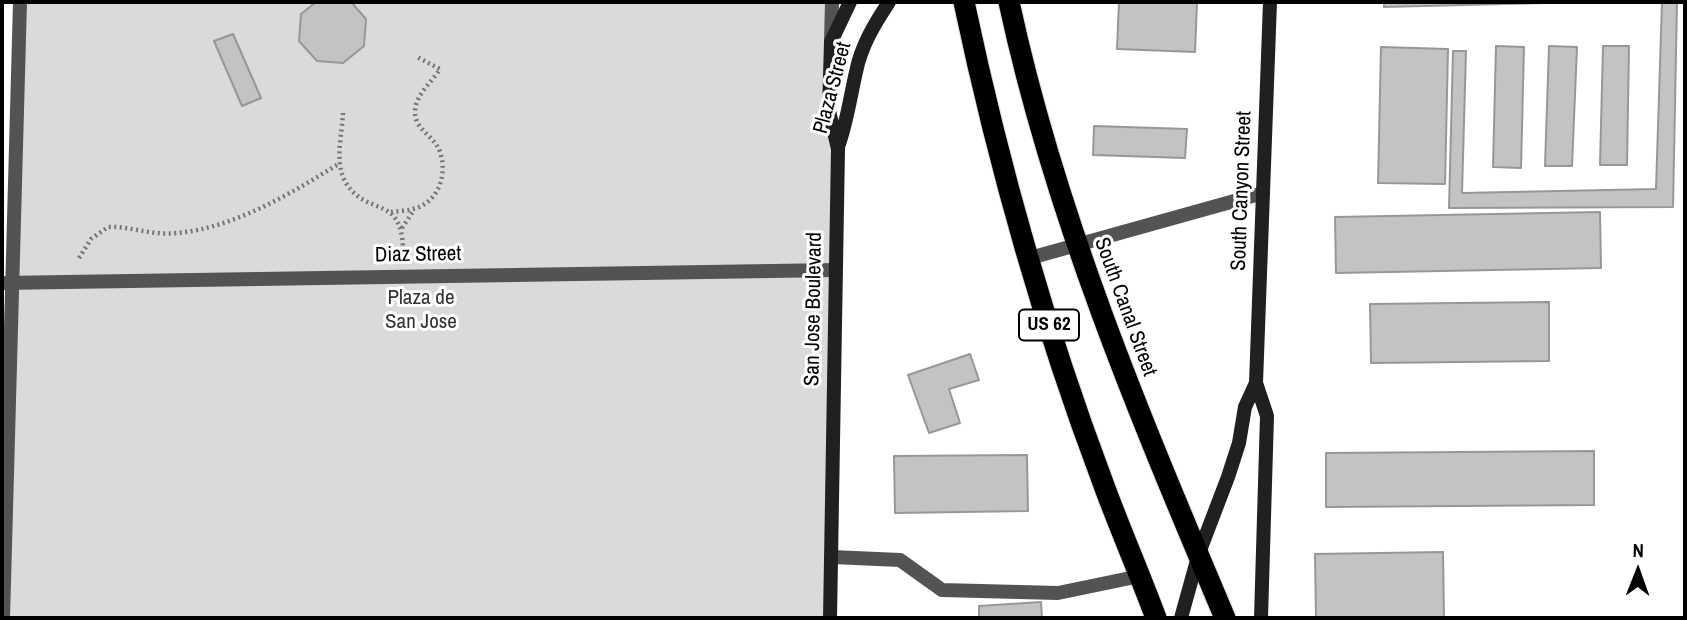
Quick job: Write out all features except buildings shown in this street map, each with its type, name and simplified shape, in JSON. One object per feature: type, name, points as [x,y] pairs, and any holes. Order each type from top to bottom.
[{"type":"highway","name":"US 62","points":[[964,2],[1030,258],[1101,480],[1156,618]]},
{"type":"highway","name":"South Canal Street","points":[[1009,2],[1037,116],[1076,244],[1114,350],[1226,618]]},
{"type":"street","points":[[3,618],[8,177],[20,2]]},
{"type":"street","name":"San Jose Boulevard","points":[[830,618],[838,149],[829,111],[832,2]]},
{"type":"street","name":"Plaza Street","points":[[831,42],[850,2]]},
{"type":"street","name":"Plaza Street","points":[[838,149],[849,113],[856,69],[872,29],[889,2]]},
{"type":"street","name":"South Canyon Street","points":[[1181,618],[1199,553],[1239,443],[1245,407],[1255,383],[1270,2]]},
{"type":"street","points":[[1030,258],[1263,193]]},
{"type":"street","name":"Diaz Street","points":[[7,283],[835,271]]},
{"type":"street","name":"South Canyon Street","points":[[1255,383],[1267,416],[1261,618]]},
{"type":"street","points":[[832,557],[900,560],[942,590],[1058,593],[1140,576]]},
{"type":"path","points":[[402,228],[414,209],[439,192],[442,181],[440,150],[418,126],[415,112],[418,97],[440,69],[417,57]]},
{"type":"path","points":[[343,113],[340,163],[346,183],[359,197],[391,212],[402,228],[403,248]]},
{"type":"path","points":[[79,258],[91,239],[108,227],[155,234],[179,233],[218,223],[269,202],[340,163]]},
{"type":"path","points":[[391,212],[414,209]]},
{"type":"green space","name":"Plaza de San Jose","points":[[20,2],[832,2],[838,149],[830,618],[3,618]]}]
